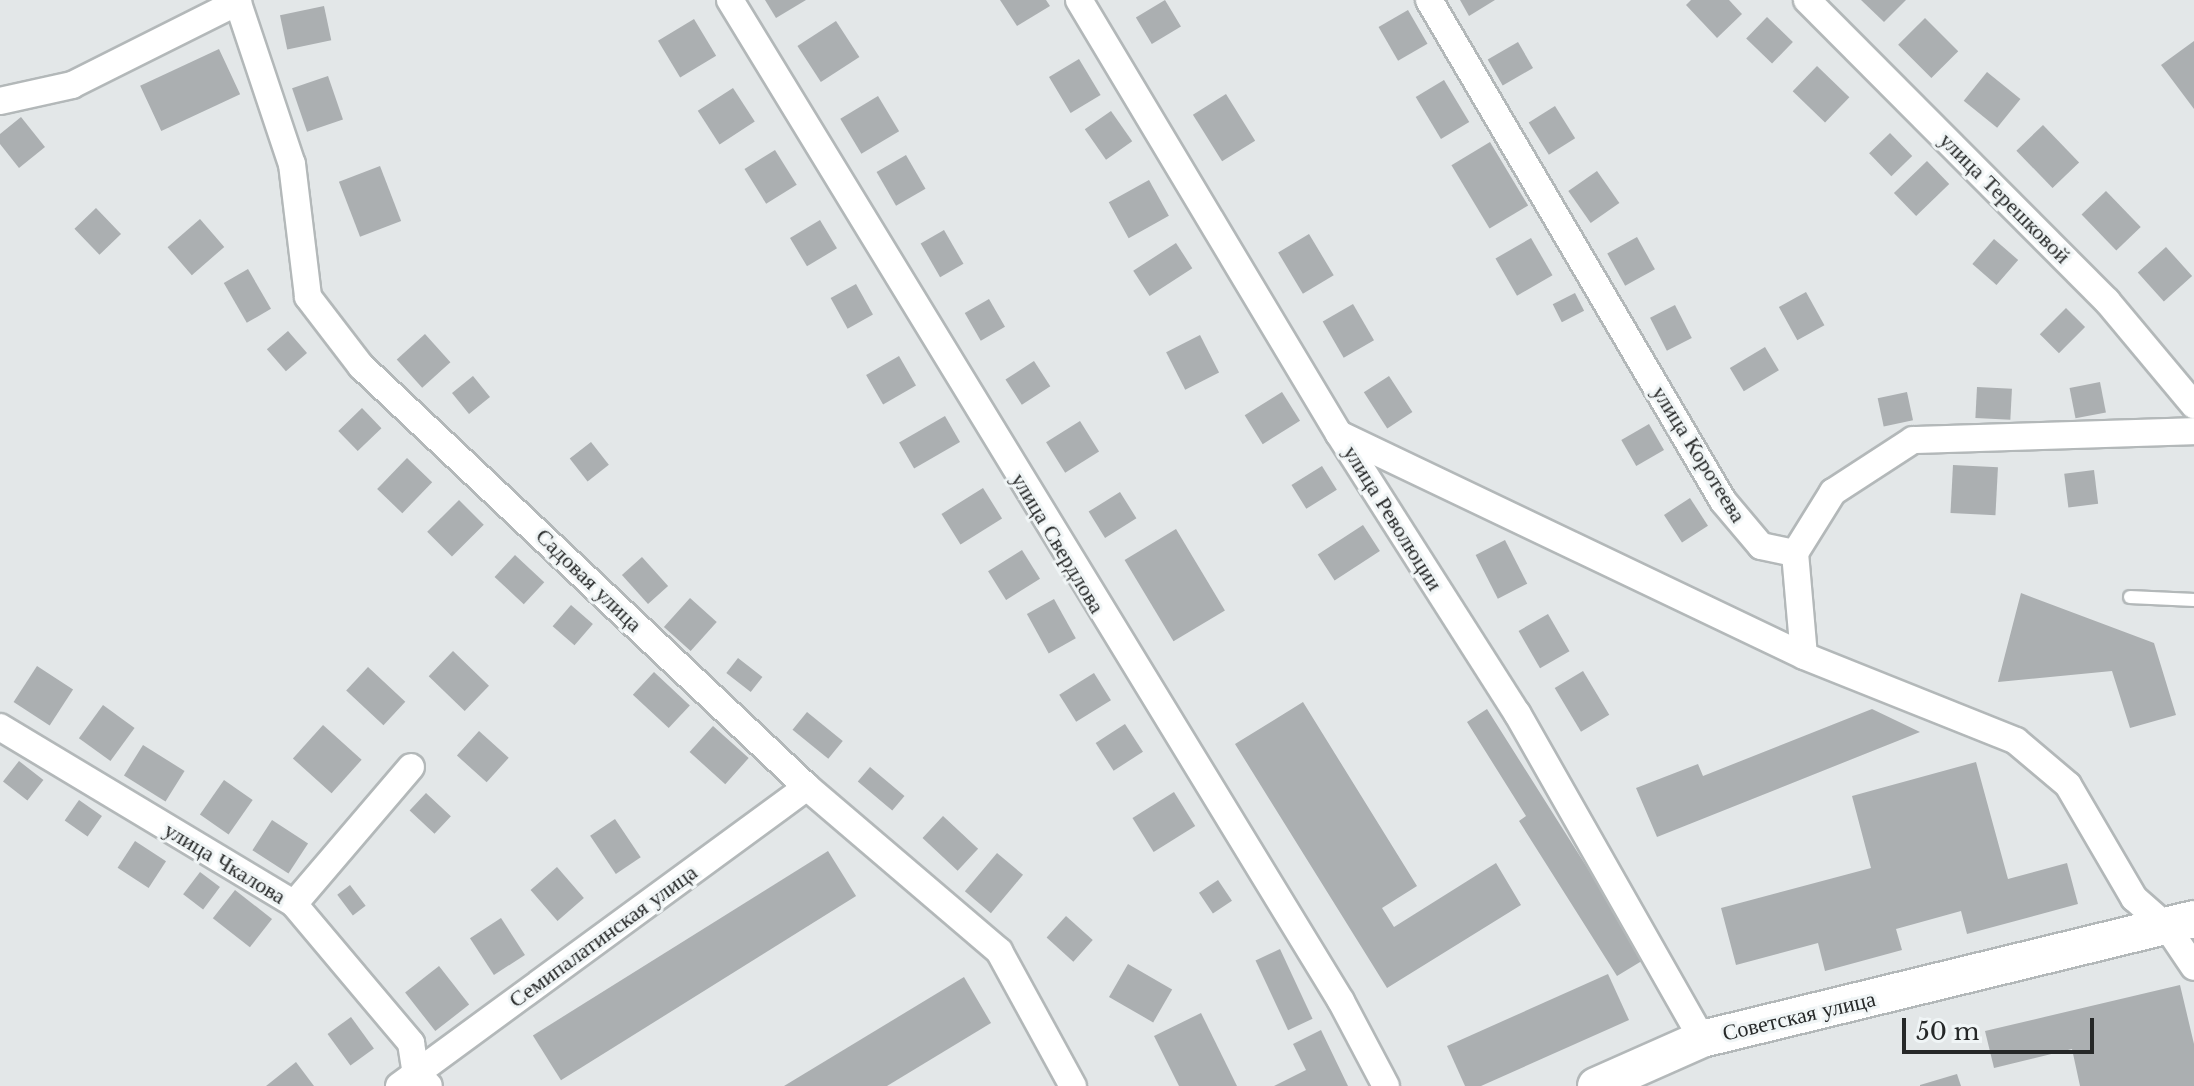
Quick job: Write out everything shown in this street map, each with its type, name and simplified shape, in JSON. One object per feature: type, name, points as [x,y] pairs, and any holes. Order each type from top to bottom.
[{"type":"main road","name":"Советская улица","points":[[1596,1086],[1702,1039],[2180,923]]},
{"type":"street","name":"улица Свердлова","points":[[730,0],[1341,1001],[1386,1086]]},
{"type":"street","name":"улица Революции","points":[[1079,0],[1339,434],[1517,713],[1702,1039]]},
{"type":"street","name":"улица Коротеева","points":[[1429,0],[1723,501],[1761,546],[1795,553]]},
{"type":"street","name":"улица Терешковой","points":[[1807,0],[2107,301],[2194,405]]},
{"type":"street","points":[[0,101],[72,85],[237,1]]},
{"type":"street","name":"Садовая улица","points":[[237,1],[292,164],[308,297],[361,366],[807,787],[999,951],[1073,1086]]},
{"type":"street","points":[[1804,656],[1795,553],[1833,492],[1913,440],[2194,431]]},
{"type":"street","points":[[1339,434],[1804,656],[2016,741],[2068,785],[2134,898],[2180,923],[2194,967]]},
{"type":"street","name":"улица Чкалова","points":[[0,727],[294,904],[411,1043],[415,1082]]},
{"type":"street","points":[[294,904],[411,767]]},
{"type":"street","name":"Семипалатинская улица","points":[[415,1082],[807,787]]},
{"type":"lane","points":[[2130,597],[2194,600]]},
{"type":"building","points":[[765,0],[806,0],[776,18]]},
{"type":"building","points":[[1000,0],[1046,0],[1050,6],[1017,26]]},
{"type":"building","points":[[1165,0],[1181,27],[1152,44],[1136,18]]},
{"type":"building","points":[[1460,0],[1495,0],[1469,16]]},
{"type":"building","points":[[1691,0],[1729,0],[1742,14],[1717,38],[1686,5]]},
{"type":"building","points":[[1861,0],[1906,0],[1884,22]]},
{"type":"building","points":[[324,6],[331,40],[287,50],[280,15]]},
{"type":"building","points":[[1408,10],[1428,44],[1398,61],[1379,27]]},
{"type":"building","points":[[1767,17],[1793,42],[1772,64],[1746,39]]},
{"type":"building","points":[[1925,18],[1958,51],[1931,78],[1898,45]]},
{"type":"building","points":[[694,19],[716,56],[680,77],[658,41]]},
{"type":"building","points":[[836,21],[859,57],[821,82],[797,46]]},
{"type":"building","points":[[2194,41],[2194,109],[2161,65]]},
{"type":"building","points":[[1518,42],[1533,68],[1503,85],[1488,60]]},
{"type":"building","points":[[219,49],[240,94],[161,131],[140,86]]},
{"type":"building","points":[[1079,59],[1101,95],[1071,113],[1049,77]]},
{"type":"building","points":[[1817,66],[1849,97],[1825,122],[1793,91]]},
{"type":"building","points":[[1987,72],[2020,99],[1997,128],[1964,101]]},
{"type":"building","points":[[328,76],[343,119],[307,132],[292,88]]},
{"type":"building","points":[[1444,80],[1469,122],[1441,139],[1416,97]]},
{"type":"building","points":[[733,88],[755,122],[720,144],[698,111]]},
{"type":"building","points":[[1226,94],[1255,141],[1222,161],[1193,115]]},
{"type":"building","points":[[878,96],[899,131],[861,154],[840,119]]},
{"type":"building","points":[[1555,106],[1575,138],[1549,155],[1529,122]]},
{"type":"building","points":[[1111,111],[1132,141],[1106,160],[1085,129]]},
{"type":"building","points":[[21,117],[45,147],[19,168],[0,144],[0,134]]},
{"type":"building","points":[[2043,125],[2079,162],[2053,188],[2016,151]]},
{"type":"building","points":[[1890,133],[1912,156],[1891,176],[1869,153]]},
{"type":"building","points":[[1490,142],[1528,205],[1490,229],[1451,165]]},
{"type":"building","points":[[775,150],[797,185],[766,204],[744,169]]},
{"type":"building","points":[[906,155],[926,189],[896,206],[877,172]]},
{"type":"building","points":[[1927,161],[1949,184],[1916,216],[1894,193]]},
{"type":"building","points":[[380,166],[401,221],[360,237],[339,182]]},
{"type":"building","points":[[1597,171],[1619,203],[1591,223],[1568,191]]},
{"type":"building","points":[[1149,180],[1169,216],[1129,238],[1109,202]]},
{"type":"building","points":[[2106,191],[2141,227],[2116,251],[2082,215]]},
{"type":"building","points":[[96,208],[121,234],[99,255],[74,229]]},
{"type":"building","points":[[200,219],[224,247],[192,275],[168,247]]},
{"type":"building","points":[[820,220],[837,248],[807,266],[790,238]]},
{"type":"building","points":[[944,230],[964,264],[940,277],[921,244]]},
{"type":"building","points":[[1309,234],[1334,275],[1303,294],[1278,253]]},
{"type":"building","points":[[1637,237],[1655,269],[1625,286],[1607,253]]},
{"type":"building","points":[[1531,238],[1552,275],[1517,296],[1495,258]]},
{"type":"building","points":[[1994,239],[2018,260],[1997,285],[1972,264]]},
{"type":"building","points":[[1176,243],[1192,268],[1150,296],[1133,271]]},
{"type":"building","points":[[2166,247],[2192,276],[2164,301],[2138,272]]},
{"type":"building","points":[[248,269],[271,309],[247,323],[224,283]]},
{"type":"building","points":[[856,284],[873,315],[848,329],[831,298]]},
{"type":"building","points":[[1806,292],[1824,325],[1797,340],[1779,307]]},
{"type":"building","points":[[1575,293],[1584,311],[1562,322],[1553,304]]},
{"type":"building","points":[[989,299],[1005,327],[981,341],[965,313]]},
{"type":"building","points":[[1353,304],[1374,340],[1344,358],[1323,322]]},
{"type":"building","points":[[1675,305],[1692,338],[1667,351],[1650,318]]},
{"type":"building","points":[[2066,308],[2085,327],[2059,353],[2040,334]]},
{"type":"building","points":[[288,331],[307,353],[286,371],[267,349]]},
{"type":"building","points":[[425,334],[450,362],[422,388],[397,359]]},
{"type":"building","points":[[1200,335],[1219,372],[1185,390],[1166,352]]},
{"type":"building","points":[[1765,347],[1779,370],[1744,391],[1730,368]]},
{"type":"building","points":[[899,356],[916,385],[883,404],[866,375]]},
{"type":"building","points":[[1034,361],[1050,386],[1022,405],[1005,380]]},
{"type":"building","points":[[473,376],[490,397],[469,414],[452,393]]},
{"type":"building","points":[[1389,376],[1412,412],[1387,428],[1364,392]]},
{"type":"building","points":[[2100,382],[2106,412],[2075,418],[2070,388]]},
{"type":"building","points":[[1977,387],[2012,389],[2010,420],[1975,418]]},
{"type":"building","points":[[1282,392],[1300,421],[1263,444],[1245,415]]},
{"type":"building","points":[[1907,392],[1913,420],[1884,427],[1878,398]]},
{"type":"building","points":[[362,408],[381,428],[358,451],[338,431]]},
{"type":"building","points":[[945,416],[960,442],[914,468],[899,442]]},
{"type":"building","points":[[1080,421],[1099,452],[1065,473],[1046,442]]},
{"type":"building","points":[[1649,424],[1664,450],[1636,466],[1621,440]]},
{"type":"building","points":[[591,442],[609,465],[588,481],[570,459]]},
{"type":"building","points":[[407,458],[432,482],[402,513],[377,489]]},
{"type":"building","points":[[1953,465],[1998,467],[1995,515],[1950,513]]},
{"type":"building","points":[[1322,466],[1337,490],[1306,509],[1291,485]]},
{"type":"building","points":[[2094,470],[2098,504],[2068,507],[2064,474]]},
{"type":"building","points":[[983,488],[1002,519],[961,544],[941,514]]},
{"type":"building","points":[[1120,492],[1136,518],[1105,538],[1089,512]]},
{"type":"building","points":[[1690,498],[1708,526],[1682,543],[1664,515]]},
{"type":"building","points":[[459,500],[484,525],[452,557],[427,532]]},
{"type":"building","points":[[1363,525],[1380,551],[1335,580],[1318,554]]},
{"type":"building","points":[[1176,529],[1225,610],[1173,641],[1125,560]]},
{"type":"building","points":[[1505,540],[1527,584],[1498,599],[1476,555]]},
{"type":"building","points":[[1022,550],[1040,579],[1006,600],[988,571]]},
{"type":"building","points":[[515,555],[544,582],[524,604],[495,577]]},
{"type":"building","points":[[642,557],[668,586],[648,604],[622,575]]},
{"type":"building","points":[[2021,593],[2154,643],[2176,715],[2130,728],[2112,671],[1998,682]]},
{"type":"building","points":[[690,598],[717,622],[691,651],[664,627]]},
{"type":"building","points":[[1054,599],[1076,638],[1049,653],[1027,614]]},
{"type":"building","points":[[571,605],[593,624],[575,645],[553,626]]},
{"type":"building","points":[[1548,614],[1570,651],[1540,668],[1519,631]]},
{"type":"building","points":[[453,651],[489,686],[465,711],[429,676]]},
{"type":"building","points":[[738,658],[762,677],[751,692],[726,673]]},
{"type":"building","points":[[37,666],[73,689],[50,725],[14,702]]},
{"type":"building","points":[[368,667],[405,702],[383,725],[346,690]]},
{"type":"building","points":[[1583,671],[1609,715],[1581,732],[1555,688]]},
{"type":"building","points":[[654,672],[690,705],[669,728],[633,695]]},
{"type":"building","points":[[1094,673],[1111,700],[1076,722],[1059,695]]},
{"type":"building","points":[[1303,702],[1417,886],[1382,908],[1394,927],[1496,863],[1521,905],[1387,988],[1235,744]]},
{"type":"building","points":[[103,705],[135,728],[110,761],[79,738]]},
{"type":"building","points":[[1487,709],[1645,959],[1617,976],[1519,821],[1526,816],[1467,722]]},
{"type":"building","points":[[1872,709],[1920,732],[1657,837],[1636,788],[1698,764],[1703,776]]},
{"type":"building","points":[[807,712],[843,741],[828,759],[793,730]]},
{"type":"building","points":[[1125,724],[1143,752],[1114,771],[1096,743]]},
{"type":"building","points":[[323,725],[362,760],[332,793],[293,758]]},
{"type":"building","points":[[713,726],[749,758],[725,784],[690,752]]},
{"type":"building","points":[[479,731],[509,758],[487,782],[457,756]]},
{"type":"building","points":[[143,745],[185,771],[165,801],[124,776]]},
{"type":"building","points":[[19,761],[43,780],[27,801],[3,781]]},
{"type":"building","points":[[1976,762],[2008,879],[2067,863],[2078,904],[1967,934],[1961,911],[1896,929],[1902,950],[1825,971],[1818,943],[1736,965],[1721,908],[1871,868],[1852,796]]},
{"type":"building","points":[[870,767],[904,796],[892,810],[858,782]]},
{"type":"building","points":[[224,780],[253,800],[229,834],[200,814]]},
{"type":"building","points":[[1174,792],[1195,826],[1154,852],[1132,818]]},
{"type":"building","points":[[426,793],[451,816],[434,834],[410,811]]},
{"type":"building","points":[[79,800],[102,816],[88,837],[65,820]]},
{"type":"building","points":[[943,816],[978,849],[958,871],[923,838]]},
{"type":"building","points":[[615,819],[641,857],[616,874],[590,836]]},
{"type":"building","points":[[272,820],[308,843],[288,874],[252,850]]},
{"type":"building","points":[[135,841],[166,861],[149,888],[118,868]]},
{"type":"building","points":[[828,851],[856,896],[561,1080],[533,1035]]},
{"type":"building","points":[[997,853],[1023,875],[991,913],[965,891]]},
{"type":"building","points":[[557,867],[584,898],[557,921],[531,890]]},
{"type":"building","points":[[200,872],[220,887],[203,909],[183,894]]},
{"type":"building","points":[[1218,880],[1232,901],[1213,914],[1199,893]]},
{"type":"building","points":[[350,885],[366,906],[353,915],[337,895]]},
{"type":"building","points":[[235,890],[272,919],[250,947],[213,918]]},
{"type":"building","points":[[1066,916],[1093,940],[1073,962],[1047,938]]},
{"type":"building","points":[[501,918],[525,955],[494,975],[470,938]]},
{"type":"building","points":[[1280,949],[1313,1019],[1288,1030],[1256,960]]},
{"type":"building","points":[[1128,964],[1172,990],[1153,1022],[1109,997]]},
{"type":"building","points":[[439,966],[469,1005],[435,1031],[405,992]]},
{"type":"building","points":[[1608,974],[1629,1020],[1481,1086],[1465,1086],[1447,1046]]},
{"type":"building","points":[[964,977],[991,1023],[887,1086],[784,1086]]},
{"type":"building","points":[[2180,985],[2194,1044],[2194,1086],[2080,1086],[2072,1049],[1994,1068],[1985,1031]]},
{"type":"building","points":[[1201,1013],[1237,1086],[1179,1086],[1154,1036]]},
{"type":"building","points":[[351,1017],[374,1049],[350,1066],[328,1034]]},
{"type":"building","points":[[1321,1030],[1348,1086],[1274,1086],[1306,1070],[1293,1044]]},
{"type":"building","points":[[296,1062],[314,1086],[266,1086]]},
{"type":"building","points":[[1957,1074],[1961,1086],[1920,1086],[1920,1085]]}]
